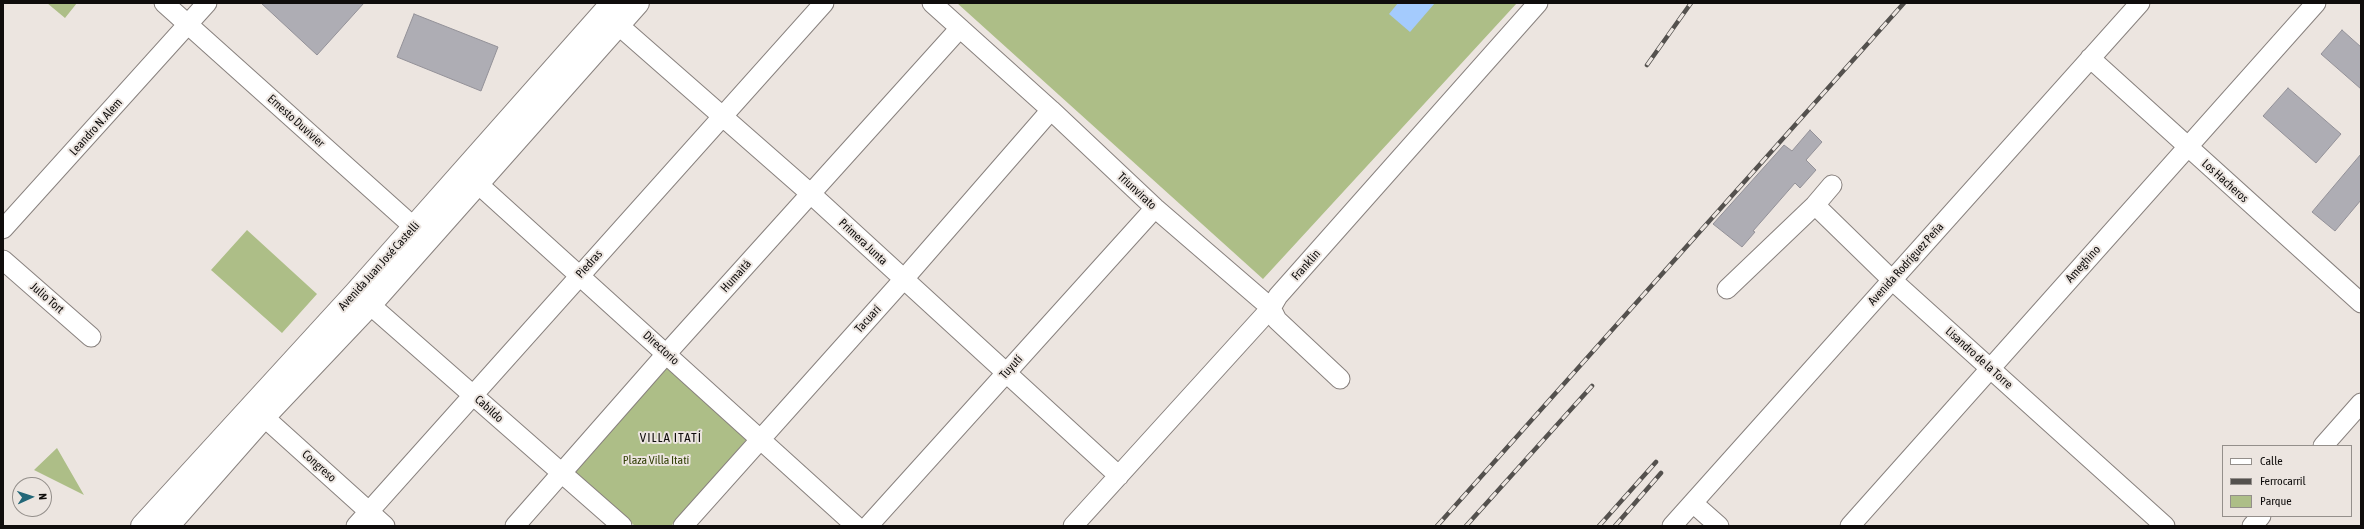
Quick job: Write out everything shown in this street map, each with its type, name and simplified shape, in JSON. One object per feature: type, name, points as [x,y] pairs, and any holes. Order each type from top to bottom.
[{"type":"main road","name":"Avenida Juan José Castelli","points":[[142,526],[258,412],[363,298],[471,178],[611,13],[638,3]]},
{"type":"main road","name":"Avenida Juan José Castelli","points":[[168,526],[258,412]]},
{"type":"street","name":"Ernesto Duvivier","points":[[164,3],[420,233]]},
{"type":"street","name":"Leandro N. Alem","points":[[3,229],[208,3]]},
{"type":"street","name":"Piedras","points":[[356,526],[475,395],[579,275],[824,3]]},
{"type":"street","name":"Triunvirato","points":[[932,3],[1051,110],[1155,208],[1271,308],[1277,320],[1340,379]]},
{"type":"street","name":"Franklin","points":[[1073,526],[1271,308],[1278,296],[1538,3]]},
{"type":"street","name":"Avenida Rodríguez Peña","points":[[1672,526],[2140,3]]},
{"type":"street","name":"Ameghino","points":[[1850,526],[1989,368],[2316,3]]},
{"type":"street","name":"Primera Junta","points":[[611,13],[721,117],[810,194],[1118,476]]},
{"type":"street","name":"Humaitá","points":[[515,526],[667,353],[960,28]]},
{"type":"street","name":"Los Hacheros","points":[[2090,58],[2361,303]]},
{"type":"street","name":"Tacuarí","points":[[682,526],[903,280],[1051,110]]},
{"type":"street","name":"Directorio","points":[[471,178],[667,353],[856,526]]},
{"type":"street","points":[[1727,290],[1815,205],[1832,185]]},
{"type":"street","name":"Lisandro de la Torre","points":[[1815,205],[1892,280],[2165,526]]},
{"type":"street","name":"Tuyutí","points":[[868,526],[1155,208]]},
{"type":"street","name":"Julio Tort","points":[[3,260],[91,337]]},
{"type":"street","name":"Cabildo","points":[[363,298],[622,526]]},
{"type":"street","points":[[2324,445],[2361,404]]},
{"type":"street","name":"Congreso","points":[[258,412],[385,526]]},
{"type":"street","points":[[1693,503],[1719,526]]},
{"type":"street","points":[[2252,526],[2260,517]]},
{"type":"green space","points":[[47,3],[77,3],[65,18]]},
{"type":"green space","points":[[957,3],[1517,3],[1263,279]]},
{"type":"green space","points":[[247,230],[317,294],[282,333],[211,270]]},
{"type":"green space","name":"Plaza Villa Itatí","points":[[667,366],[748,438],[671,526],[635,526],[574,472]]},
{"type":"green space","points":[[57,448],[84,495],[52,479],[52,477],[48,477],[34,470]]},
{"type":"water","points":[[1398,3],[1435,3],[1410,32],[1389,14]]},
{"type":"building","points":[[261,3],[364,3],[317,55]]},
{"type":"building","points":[[414,14],[498,47],[481,91],[397,57]]},
{"type":"building","points":[[2342,30],[2361,47],[2361,89],[2321,54]]},
{"type":"building","points":[[2288,88],[2341,134],[2316,163],[2263,116]]},
{"type":"building","points":[[1810,130],[1822,142],[1806,160],[1816,170],[1800,188],[1795,183],[1753,231],[1755,232],[1742,247],[1713,224],[1784,145],[1792,151]]},
{"type":"building","points":[[2361,154],[2361,200],[2335,231],[2312,212]]},
{"type":"railway","points":[[1647,65],[1691,3]]},
{"type":"railway","points":[[1437,526],[1904,3]]},
{"type":"railway","points":[[1466,526],[1592,386]]},
{"type":"railway","points":[[1599,526],[1656,462]]},
{"type":"railway","points":[[1615,526],[1661,473]]},
{"type":"district","name":"VILLA ITATÍ","points":[[671,438]]}]
